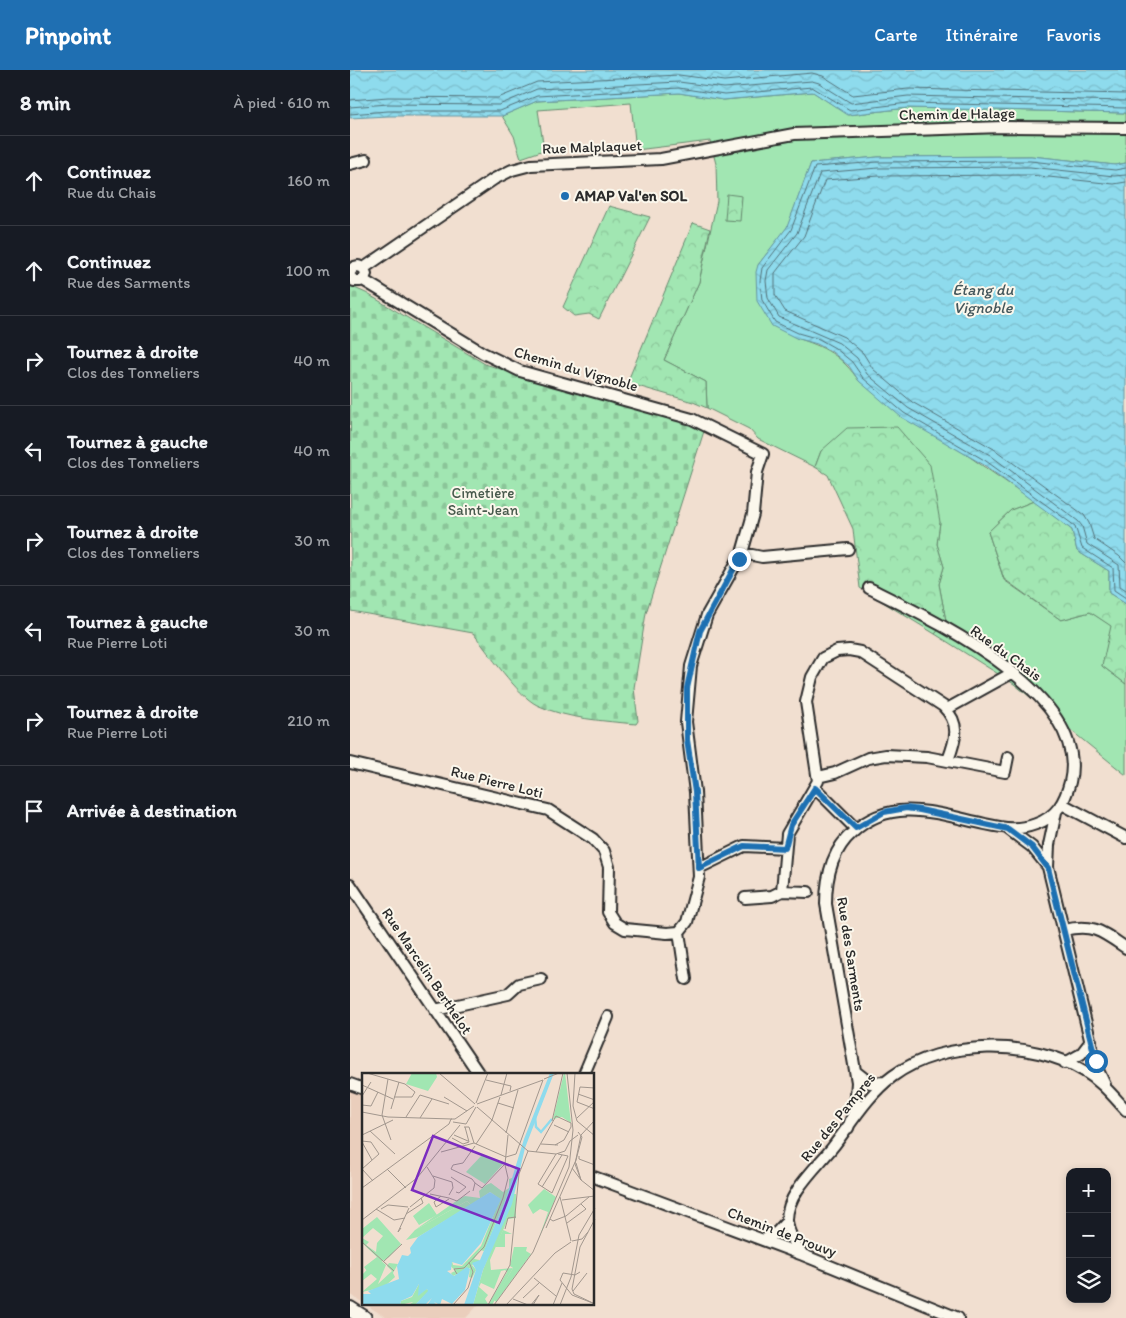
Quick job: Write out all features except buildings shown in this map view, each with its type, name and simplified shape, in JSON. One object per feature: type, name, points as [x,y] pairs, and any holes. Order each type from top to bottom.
[{"type":"main road","points":[[350,1309],[364,1318]]},
{"type":"street","name":"Chemin de Halage","points":[[789,135],[1002,127],[1126,128]]},
{"type":"street","name":"Rue Malplaquet","points":[[350,272],[356,266],[364,268],[489,182],[519,168],[546,162],[661,159],[789,135]]},
{"type":"street","points":[[350,164],[366,160]]},
{"type":"street","points":[[363,280],[366,275],[364,268]]},
{"type":"street","name":"Chemin du Vignoble","points":[[350,276],[357,282],[363,280],[482,353],[513,368],[540,378],[692,419],[763,454],[757,472],[753,514],[742,553]]},
{"type":"street","points":[[686,979],[678,932],[687,922],[699,883],[695,792],[687,740],[687,688],[700,631],[742,553],[762,557],[848,549]]},
{"type":"street","name":"Rue du Chais","points":[[869,588],[930,619],[1012,673],[1036,692],[1062,726],[1068,740],[1072,770],[1049,845],[1048,868],[1099,1074],[1108,1091]]},
{"type":"street","points":[[782,891],[785,848],[791,825],[815,788],[818,777],[806,702],[812,677],[819,663],[827,655],[843,650],[860,652],[947,710],[956,725],[957,734],[948,760]]},
{"type":"street","points":[[947,710],[1012,673]]},
{"type":"street","points":[[818,777],[880,756],[920,756],[1005,772],[1008,757]]},
{"type":"street","name":"Rue Pierre Loti","points":[[350,763],[548,810],[593,840],[604,851],[609,867],[608,912],[615,923],[625,929],[667,933],[678,932]]},
{"type":"street","points":[[815,788],[856,828]]},
{"type":"street","name":"Rue des Sarments","points":[[848,1128],[857,1101],[856,1072],[830,930],[826,897],[829,876],[835,857],[845,840],[856,828],[878,814],[906,808],[1008,829]]},
{"type":"street","points":[[1008,829],[1020,829],[1038,824],[1059,808],[1126,838]]},
{"type":"street","name":"Rue du Chais","points":[[1008,829],[1032,847],[1048,868]]},
{"type":"street","points":[[699,868],[744,846],[785,848]]},
{"type":"street","name":"Rue Marcelin Berthelot","points":[[350,884],[478,1073]]},
{"type":"street","points":[[745,898],[772,896],[782,891],[808,892]]},
{"type":"street","points":[[1064,930],[1084,927],[1097,929],[1126,948]]},
{"type":"street","points":[[436,1010],[508,994],[519,984],[541,979]]},
{"type":"street","points":[[584,1073],[608,1017]]},
{"type":"street","points":[[1065,1063],[1081,1054],[1091,1041]]},
{"type":"street","name":"Rue des Pampres","points":[[764,1240],[777,1232],[787,1220],[792,1202],[798,1191],[885,1082],[923,1059],[963,1049],[1008,1050],[1065,1063],[1084,1071],[1108,1091],[1126,1110]]},
{"type":"street","points":[[856,1072],[870,1083],[885,1082]]},
{"type":"street","points":[[350,1084],[362,1088]]},
{"type":"street","name":"Chemin de Prouvy","points":[[595,1177],[803,1255],[958,1318]]},
{"type":"street","points":[[787,1220],[794,1242],[803,1255]]},
{"type":"shaded area","points":[[350,1087],[362,1091],[362,1302],[350,1295]]},
{"type":"shaded area","points":[[368,1306],[477,1306],[466,1318],[387,1318]]},
{"type":"green space","points":[[813,92],[849,115],[907,108],[1126,113],[1126,163],[1115,165],[1031,156],[878,157],[811,163],[787,228],[758,265],[796,338],[832,353],[853,372],[859,381],[1034,501],[1011,510],[988,532],[1004,580],[1061,620],[1090,612],[1112,626],[1102,666],[1126,684],[1126,775],[1014,684],[935,634],[946,621],[939,584],[944,567],[937,544],[940,522],[821,451],[815,467],[758,439],[749,429],[707,408],[706,382],[664,360],[699,282],[717,201],[716,164],[710,141],[636,150],[631,103],[538,110],[544,150],[521,158],[514,136],[502,116],[537,101],[679,93],[724,100]]},
{"type":"green space","points":[[727,194],[742,196],[740,221],[725,220]]},
{"type":"green space","points":[[609,206],[650,217],[599,319],[589,314],[574,316],[563,307]]},
{"type":"green space","points":[[693,223],[710,229],[699,282],[664,360],[706,382],[707,408],[693,402],[627,383]]},
{"type":"green space","name":"Cimetière Saint-Jean","points":[[350,286],[366,293],[485,364],[569,391],[705,428],[646,613],[634,688],[638,721],[636,724],[573,716],[548,710],[537,705],[529,700],[512,683],[473,633],[351,611]]},
{"type":"green space","points":[[897,427],[930,465],[940,522],[937,544],[944,567],[939,584],[946,621],[935,634],[860,588],[853,529],[828,475],[815,467],[821,451],[847,428]]},
{"type":"green space","points":[[1034,501],[1072,530],[1077,551],[1109,571],[1109,593],[1126,604],[1126,684],[1102,666],[1111,626],[1090,612],[1061,620],[1004,579],[988,532],[1011,510]]},
{"type":"water","points":[[350,70],[1126,70],[1126,113],[907,108],[848,115],[813,92],[723,100],[679,93],[537,101],[502,116],[350,118]]},
{"type":"water","name":"Étang du Vignoble","points":[[1031,156],[1115,165],[1126,163],[1126,604],[1109,593],[1109,571],[1077,551],[1072,530],[984,465],[901,417],[859,381],[849,366],[832,352],[772,326],[757,301],[756,272],[758,265],[787,227],[811,163],[878,157]]},
{"type":"place","name":"AMAP Val'en SOL","points":[[565,196]]},
{"type":"route","points":[[739,559],[710,609],[700,631],[692,657],[687,688],[687,746],[695,792],[699,868],[744,846],[785,848],[787,834],[791,825],[804,802],[815,788],[856,828],[878,814],[906,808],[1008,829],[1032,847],[1048,868],[1096,1061]]}]
